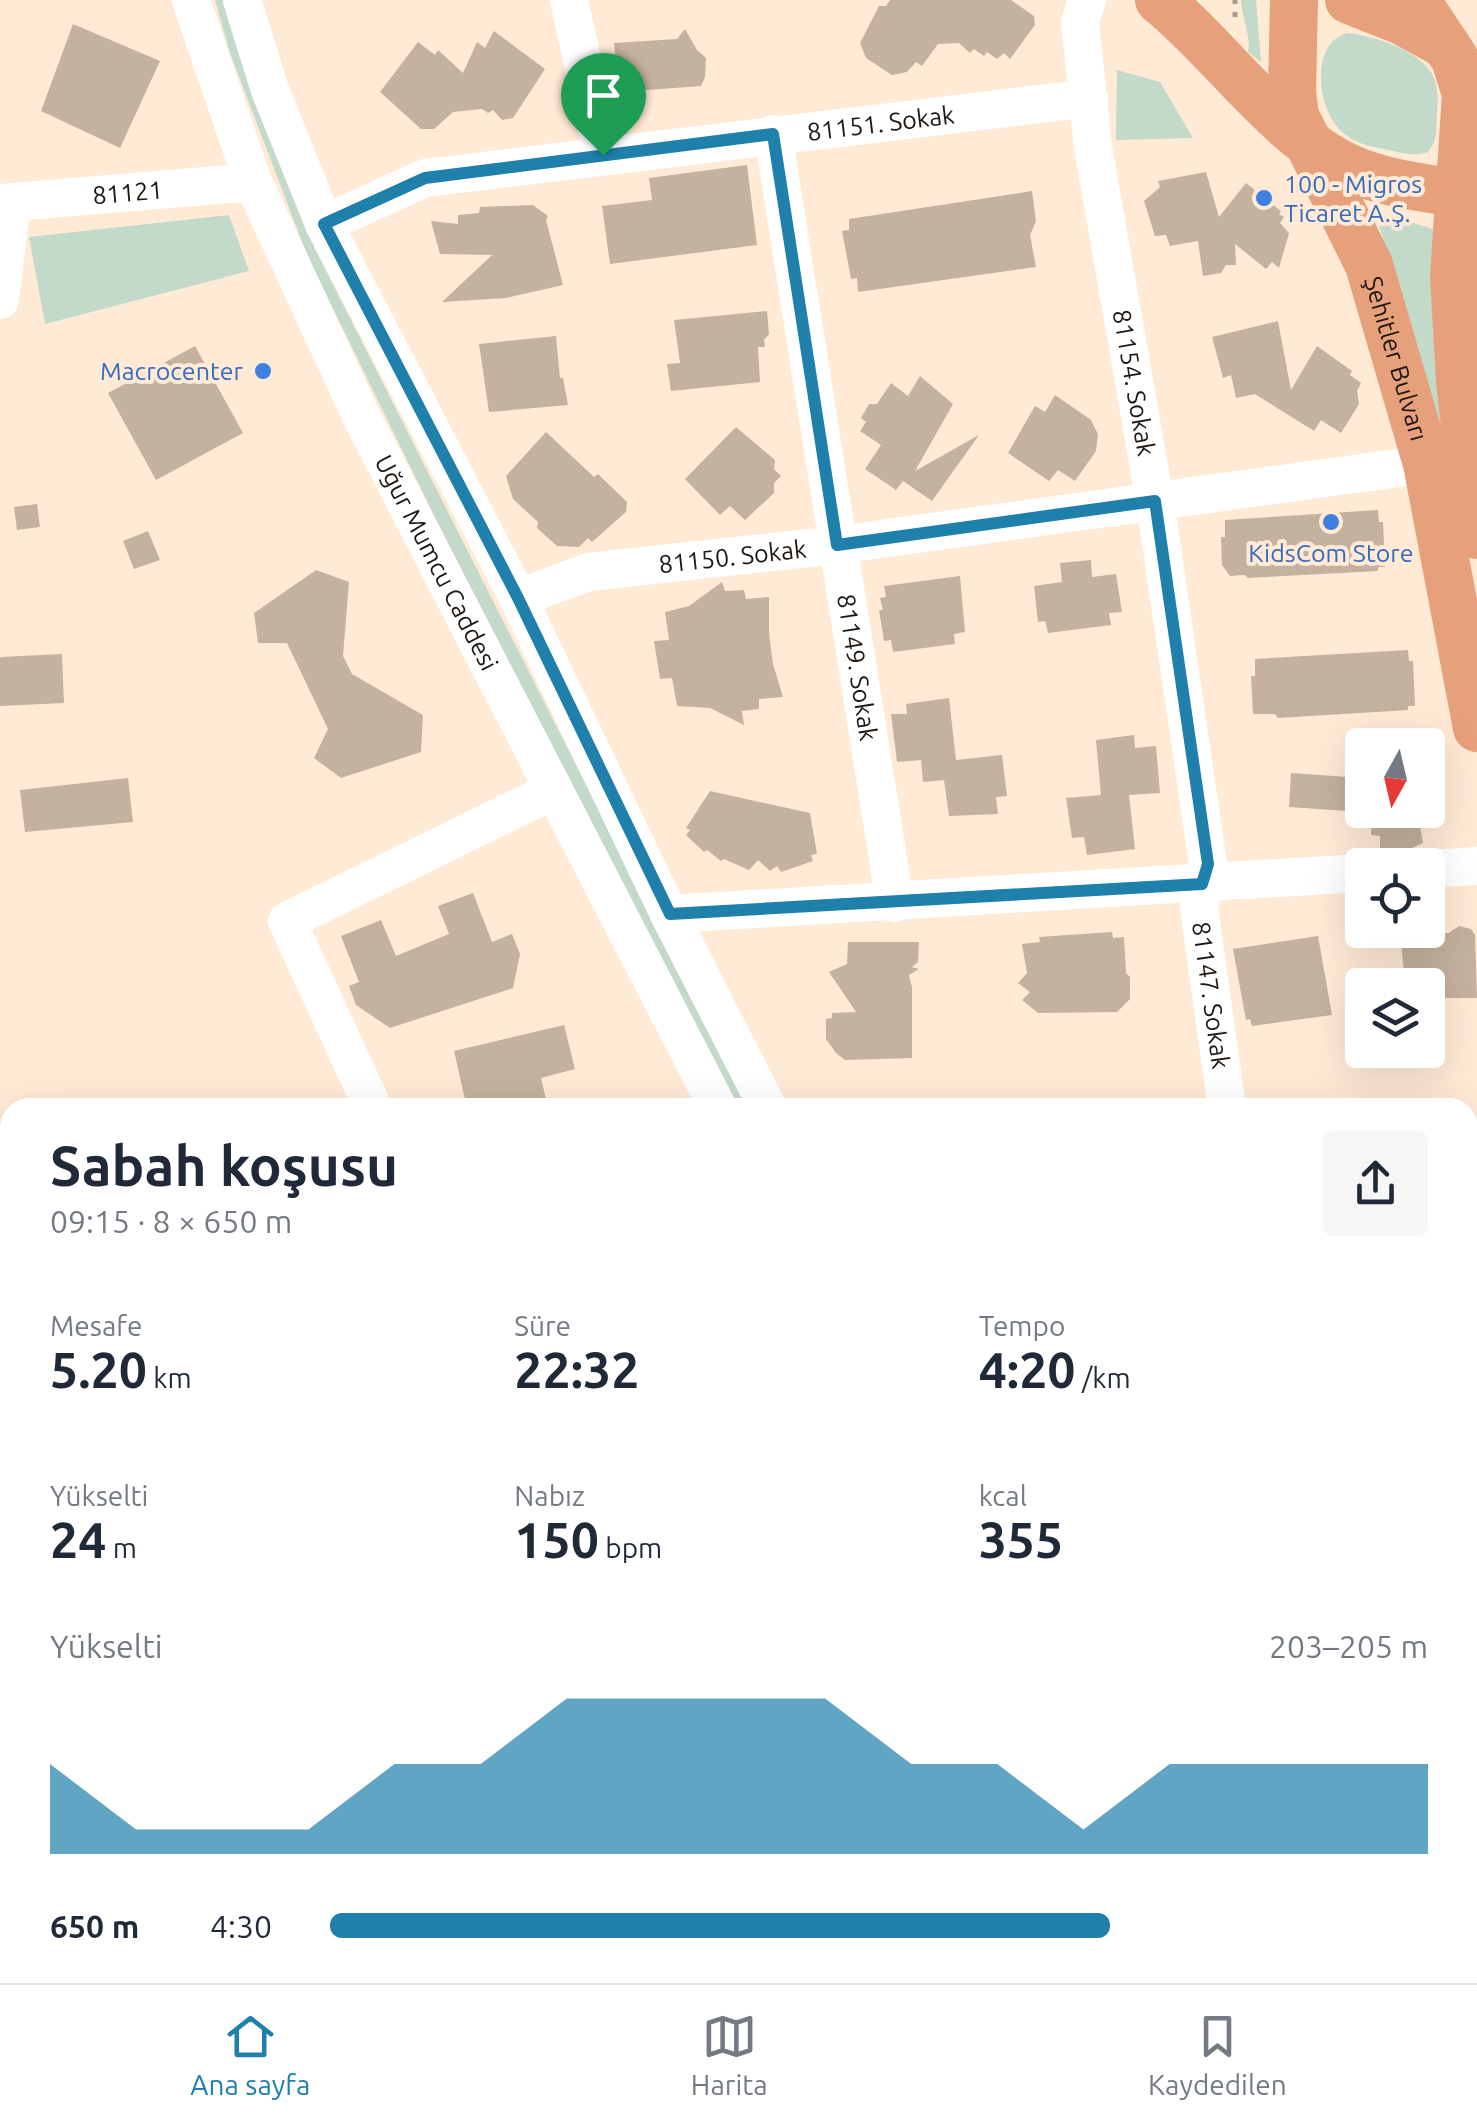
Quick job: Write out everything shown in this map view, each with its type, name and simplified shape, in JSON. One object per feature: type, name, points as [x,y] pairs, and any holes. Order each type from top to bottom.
[{"type":"main road","points":[[1159,0],[1303,138],[1330,158],[1360,173],[1469,195]]},
{"type":"main road","name":"Şehitler Bulvarı","points":[[1294,0],[1295,116],[1369,265],[1427,464],[1477,728]]},
{"type":"main road","points":[[1350,0],[1402,21],[1463,57]]},
{"type":"main road","name":"Şehitler Bulvarı","points":[[1416,0],[1463,57],[1469,195],[1454,277],[1468,369],[1477,535]]},
{"type":"street","name":"Uğur Mumcu Caddesi","points":[[191,0],[253,182],[362,418],[713,1098]]},
{"type":"street","points":[[242,0],[270,90],[324,224],[518,598],[763,1098]]},
{"type":"street","points":[[569,0],[603,155]]},
{"type":"street","name":"81154. Sokak","points":[[1087,0],[1080,22],[1093,146],[1155,501],[1208,864],[1202,884]]},
{"type":"street","name":"81151. Sokak","points":[[324,224],[425,178],[1090,98]]},
{"type":"street","name":"81149. Sokak","points":[[773,134],[895,902]]},
{"type":"street","name":"81121","points":[[6,203],[253,182]]},
{"type":"street","points":[[0,300],[6,203]]},
{"type":"street","name":"81150. Sokak","points":[[518,598],[589,572],[837,545],[1427,464]]},
{"type":"street","points":[[368,1098],[287,921],[554,790]]},
{"type":"street","points":[[1445,868],[1477,866]]},
{"type":"street","points":[[670,914],[1345,875]]},
{"type":"street","name":"81147. Sokak","points":[[1202,884],[1199,908],[1226,1098]]},
{"type":"green space","points":[[215,0],[224,0],[237,48],[315,249],[744,1098],[733,1098],[465,579],[307,255],[230,53]]},
{"type":"green space","points":[[1241,0],[1256,0],[1261,62],[1248,52]]},
{"type":"green space","points":[[1347,33],[1406,51],[1426,65],[1438,93],[1436,129],[1428,152],[1409,154],[1362,144],[1339,129],[1322,91],[1322,62],[1335,39]]},
{"type":"green space","points":[[1117,70],[1160,82],[1193,138],[1116,140]]},
{"type":"green space","points":[[1374,211],[1433,229],[1460,529],[1417,345]]},
{"type":"green space","points":[[229,215],[249,271],[45,324],[29,237]]},
{"type":"building","points":[[890,0],[1011,0],[1034,16],[1035,25],[1010,59],[1004,53],[997,59],[974,49],[970,53],[959,43],[938,44],[922,66],[916,62],[907,72],[892,75],[866,58],[860,43],[879,6],[886,6]]},
{"type":"building","points":[[73,24],[160,61],[120,148],[41,111]]},
{"type":"building","points":[[685,29],[706,58],[701,86],[619,92],[614,43],[677,39]]},
{"type":"building","points":[[494,31],[545,69],[513,118],[502,120],[493,110],[453,112],[434,129],[421,129],[380,92],[418,42],[435,55],[438,50],[463,73],[477,42],[485,48]]},
{"type":"building","points":[[747,165],[757,245],[610,264],[602,206],[652,200],[649,178]]},
{"type":"building","points":[[1206,172],[1219,217],[1246,183],[1281,211],[1279,214],[1284,217],[1280,223],[1289,233],[1279,268],[1272,262],[1266,269],[1235,244],[1236,265],[1226,265],[1221,273],[1203,276],[1198,241],[1170,246],[1166,235],[1155,236],[1144,201],[1160,187],[1158,181]]},
{"type":"building","points":[[1032,191],[1036,221],[1030,235],[1036,267],[858,292],[857,278],[851,279],[842,231],[849,230],[849,219]]},
{"type":"building","points":[[533,205],[548,216],[563,285],[506,298],[442,302],[492,255],[440,254],[431,221],[458,224],[458,215],[479,213],[480,207]]},
{"type":"building","points":[[767,311],[769,334],[764,340],[765,347],[758,347],[760,382],[671,391],[667,364],[680,363],[674,320]]},
{"type":"building","points":[[1278,321],[1291,390],[1317,346],[1352,371],[1350,375],[1361,383],[1357,391],[1359,404],[1341,433],[1321,420],[1314,431],[1255,394],[1236,398],[1231,375],[1223,378],[1212,337]]},
{"type":"building","points":[[556,336],[560,378],[568,405],[489,412],[479,344]]},
{"type":"building","points":[[195,346],[243,433],[156,480],[108,393]]},
{"type":"building","points":[[920,376],[953,404],[915,471],[979,435],[932,501],[903,481],[896,490],[865,469],[881,445],[860,431],[866,422],[861,418],[869,404],[877,404],[891,383],[908,396]]},
{"type":"building","points":[[1055,395],[1091,420],[1098,434],[1096,451],[1075,481],[1058,470],[1049,481],[1008,453],[1035,406],[1045,412]]},
{"type":"building","points":[[736,427],[775,460],[774,469],[781,476],[774,483],[774,493],[745,520],[730,506],[720,515],[685,479]]},
{"type":"building","points":[[546,432],[627,502],[626,512],[592,542],[588,538],[579,547],[557,546],[537,528],[538,522],[513,499],[506,476]]},
{"type":"building","points":[[37,504],[40,527],[17,530],[14,507]]},
{"type":"building","points":[[1378,510],[1379,522],[1383,522],[1385,567],[1378,567],[1378,571],[1248,578],[1230,576],[1222,565],[1225,520]]},
{"type":"building","points":[[148,531],[160,560],[134,569],[123,541]]},
{"type":"building","points":[[1091,560],[1092,577],[1116,574],[1122,612],[1109,613],[1111,625],[1048,633],[1045,621],[1038,622],[1034,586],[1062,582],[1060,563]]},
{"type":"building","points":[[316,570],[349,582],[343,656],[352,674],[423,715],[421,752],[341,778],[314,758],[328,729],[287,643],[258,643],[254,613]]},
{"type":"building","points":[[960,576],[965,632],[954,634],[955,644],[893,652],[891,640],[884,641],[879,610],[883,610],[880,598],[886,597],[884,586]]},
{"type":"building","points":[[722,582],[725,591],[744,590],[746,599],[769,597],[773,664],[783,697],[759,699],[759,709],[742,711],[744,725],[710,708],[677,706],[672,678],[660,679],[654,641],[669,640],[665,612],[689,606]]},
{"type":"building","points":[[1408,650],[1409,661],[1413,661],[1415,706],[1408,706],[1408,710],[1278,718],[1275,714],[1253,714],[1251,676],[1255,676],[1255,659]]},
{"type":"building","points":[[62,654],[64,703],[0,706],[0,657]]},
{"type":"building","points":[[949,698],[956,760],[1002,755],[1007,796],[996,797],[998,814],[949,816],[944,780],[923,782],[921,760],[897,762],[891,714],[907,714],[906,704]]},
{"type":"building","points":[[1134,735],[1135,748],[1156,746],[1160,793],[1129,795],[1135,849],[1087,855],[1084,837],[1072,838],[1066,798],[1101,795],[1096,740]]},
{"type":"building","points":[[1291,773],[1345,777],[1345,811],[1289,807]]},
{"type":"building","points":[[128,778],[133,822],[25,832],[20,790]]},
{"type":"building","points":[[710,791],[810,813],[817,854],[811,855],[813,861],[781,872],[777,866],[770,871],[758,860],[749,870],[704,852],[686,835],[690,830],[686,828]]},
{"type":"building","points":[[1371,828],[1420,828],[1423,843],[1412,848],[1380,848],[1380,836],[1371,835]]},
{"type":"building","points":[[473,893],[492,942],[512,934],[520,954],[513,988],[390,1028],[356,1005],[349,986],[359,982],[341,936],[381,920],[396,956],[449,934],[438,906]]},
{"type":"building","points":[[1459,926],[1471,929],[1475,935],[1477,998],[1445,998],[1445,968],[1404,968],[1402,948],[1445,948],[1445,933]]},
{"type":"building","points":[[1112,932],[1113,938],[1124,937],[1126,973],[1130,977],[1130,999],[1117,1012],[1038,1013],[1022,1000],[1030,992],[1018,983],[1027,973],[1022,944],[1040,942],[1039,937]]},
{"type":"building","points":[[1318,936],[1332,1015],[1252,1026],[1250,1019],[1246,1020],[1233,949]]},
{"type":"building","points":[[848,942],[919,942],[918,962],[912,967],[919,969],[909,975],[912,1058],[845,1060],[826,1039],[826,1019],[832,1018],[832,1013],[856,1012],[829,972],[847,964]]},
{"type":"building","points":[[564,1025],[575,1069],[541,1078],[546,1098],[465,1098],[454,1051]]},
{"type":"place","name":"100 - Migros Ticaret A.Ş.","points":[[1264,198]]},
{"type":"place","name":"Macrocenter","points":[[263,371]]},
{"type":"place","name":"KidsCom Store","points":[[1331,522]]},
{"type":"route","points":[[773,134],[837,545],[1155,501],[1208,864],[1202,884],[670,914],[518,598],[324,224],[425,178],[603,155],[773,134]]}]
